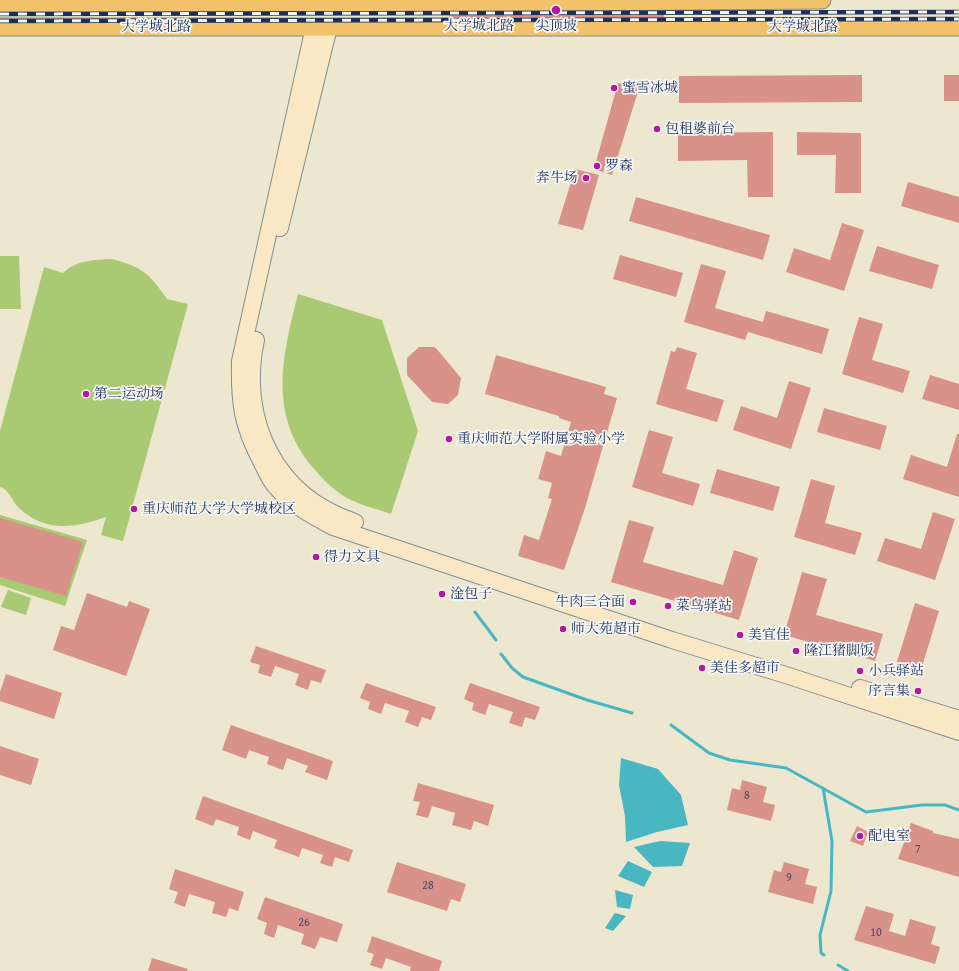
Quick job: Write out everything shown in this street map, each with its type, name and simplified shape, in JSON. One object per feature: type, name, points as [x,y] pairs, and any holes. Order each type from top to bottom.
[{"type":"main road","name":"大学城北路","points":[[0,4],[822,0]]},
{"type":"main road","points":[[322,27],[326,2]]},
{"type":"main road","name":"大学城北路","points":[[0,27],[959,27]]},
{"type":"street","points":[[322,27],[251,362],[251,391],[255,417],[266,443],[290,482],[311,501],[338,517],[675,629],[959,719]]},
{"type":"street","points":[[322,27],[240,361],[240,390],[243,419],[253,446],[276,487],[303,510],[333,527],[672,640],[789,676],[959,732]]},
{"type":"green space","points":[[0,256],[19,256],[21,309],[0,309]]},
{"type":"green space","points":[[112,259],[131,265],[144,272],[150,277],[167,299],[188,304],[123,541],[101,535],[106,517],[71,526],[60,526],[38,521],[18,507],[6,490],[0,487],[0,431],[44,267],[63,273],[74,265],[80,263],[92,260]]},
{"type":"green space","points":[[298,294],[382,320],[418,431],[391,514],[356,502],[332,487],[316,471],[301,450],[290,429],[285,408],[283,386],[284,363],[287,341]]},
{"type":"green space","points":[[0,515],[87,540],[65,606],[0,585]]},
{"type":"green space","points":[[8,590],[31,598],[26,615],[1,607]]},
{"type":"water","points":[[621,758],[658,769],[681,795],[688,825],[657,832],[626,842],[625,816],[619,785]]},
{"type":"water","points":[[660,841],[690,843],[682,866],[653,867],[634,847]]},
{"type":"water","points":[[628,861],[652,872],[644,887],[618,876]]},
{"type":"water","points":[[615,890],[633,895],[630,909],[617,907]]},
{"type":"water","points":[[615,913],[626,916],[613,931],[605,928]]},
{"type":"building","points":[[664,11],[664,17],[449,17],[449,13]]},
{"type":"building","points":[[862,75],[862,102],[679,103],[679,76]]},
{"type":"building","points":[[944,75],[959,75],[959,101],[944,101]]},
{"type":"building","points":[[618,83],[640,85],[612,175],[594,169]]},
{"type":"building","points":[[773,132],[773,197],[748,197],[747,160],[678,161],[678,133]]},
{"type":"building","points":[[797,132],[861,133],[861,193],[835,193],[836,155],[797,155]]},
{"type":"building","points":[[575,169],[599,175],[583,230],[558,224]]},
{"type":"building","points":[[908,182],[959,197],[959,223],[901,206]]},
{"type":"building","points":[[636,197],[770,235],[763,260],[629,221]]},
{"type":"building","points":[[842,223],[864,230],[844,291],[786,272],[794,248],[830,260]]},
{"type":"building","points":[[877,246],[939,265],[932,289],[869,271]]},
{"type":"building","points":[[620,255],[683,273],[676,297],[613,279]]},
{"type":"building","points":[[701,264],[726,271],[715,308],[763,322],[766,311],[829,329],[822,354],[748,332],[745,340],[684,322]]},
{"type":"building","points":[[859,317],[883,324],[872,360],[910,371],[903,393],[842,374]]},
{"type":"building","points":[[419,347],[435,347],[461,378],[458,395],[448,404],[432,402],[407,375],[407,358]]},
{"type":"building","points":[[677,347],[697,353],[686,389],[724,400],[717,422],[656,404],[671,351],[675,352]]},
{"type":"building","points":[[496,355],[606,387],[604,394],[617,398],[585,508],[564,570],[518,556],[524,535],[539,540],[552,499],[548,498],[552,483],[538,479],[546,451],[561,456],[571,422],[559,418],[559,416],[485,394]]},
{"type":"building","points":[[930,375],[959,384],[959,410],[922,399]]},
{"type":"building","points":[[789,381],[811,388],[791,449],[733,430],[741,406],[777,418]]},
{"type":"building","points":[[824,408],[887,426],[880,450],[817,432]]},
{"type":"building","points":[[649,430],[673,437],[662,473],[700,484],[693,506],[632,487]]},
{"type":"building","points":[[957,434],[959,434],[959,497],[903,479],[911,455],[947,467]]},
{"type":"building","points":[[717,469],[780,487],[773,511],[710,493]]},
{"type":"building","points":[[811,479],[835,486],[825,523],[862,533],[855,555],[794,537]]},
{"type":"building","points":[[933,512],[955,519],[935,580],[877,561],[885,538],[921,549]]},
{"type":"building","points":[[0,518],[83,542],[66,596],[0,577]]},
{"type":"building","points":[[629,520],[654,527],[643,562],[723,585],[734,550],[758,558],[739,620],[611,582]]},
{"type":"building","points":[[802,572],[827,579],[816,615],[883,634],[875,661],[784,635]]},
{"type":"building","points":[[87,593],[127,607],[129,601],[150,609],[126,676],[53,650],[61,626],[74,630]]},
{"type":"building","points":[[915,603],[939,611],[920,673],[896,665]]},
{"type":"building","points":[[256,646],[326,670],[321,683],[311,680],[308,690],[295,685],[299,674],[275,666],[271,677],[258,673],[260,665],[250,662]]},
{"type":"building","points":[[6,674],[62,693],[54,719],[0,701],[0,692]]},
{"type":"building","points":[[366,683],[436,707],[431,720],[422,717],[418,727],[405,722],[409,711],[385,703],[381,714],[368,709],[370,702],[360,698]]},
{"type":"building","points":[[470,683],[540,707],[535,720],[525,717],[522,727],[509,723],[513,712],[489,704],[485,715],[472,710],[474,703],[464,699]]},
{"type":"building","points":[[231,725],[333,761],[327,780],[305,772],[308,766],[287,758],[283,770],[267,764],[269,757],[249,750],[246,759],[222,750]]},
{"type":"building","points":[[0,746],[39,759],[31,785],[0,775]]},
{"type":"building","points":[[742,780],[767,787],[763,802],[775,805],[771,821],[727,810],[732,788],[740,790]]},
{"type":"building","points":[[418,783],[494,805],[488,826],[474,821],[471,830],[452,825],[455,813],[432,806],[428,818],[416,815],[420,802],[413,801]]},
{"type":"building","points":[[203,796],[353,850],[349,862],[335,857],[332,867],[320,863],[323,855],[302,848],[299,857],[274,848],[277,840],[253,831],[250,840],[237,835],[239,827],[216,819],[213,826],[195,819]]},
{"type":"building","points":[[911,823],[933,831],[933,833],[959,839],[959,877],[898,859]]},
{"type":"building","name":"配电室","points":[[857,826],[868,832],[863,846],[850,841]]},
{"type":"building","points":[[397,862],[466,884],[460,902],[451,899],[447,911],[387,892]]},
{"type":"building","points":[[784,862],[809,869],[805,884],[817,887],[813,904],[768,892],[774,870],[781,872]]},
{"type":"building","points":[[175,869],[244,892],[238,911],[229,908],[226,917],[212,913],[215,902],[189,894],[185,907],[174,903],[178,892],[169,889]]},
{"type":"building","points":[[265,897],[343,924],[337,942],[320,937],[315,949],[301,944],[304,934],[278,925],[274,938],[264,934],[267,923],[257,919]]},
{"type":"building","points":[[866,906],[894,914],[889,931],[905,936],[910,919],[936,927],[931,944],[940,947],[935,964],[854,940]]},
{"type":"building","points":[[372,936],[442,961],[439,971],[410,971],[411,967],[386,958],[382,969],[370,965],[374,954],[367,952]]},
{"type":"building","points":[[152,958],[188,969],[187,971],[148,971]]},
{"type":"waterway","points":[[475,612],[496,640]]},
{"type":"waterway","points":[[501,654],[512,668],[523,677],[587,700],[632,713]]},
{"type":"waterway","points":[[671,725],[709,753],[730,760],[786,768],[866,812],[922,805],[945,805],[959,810]]},
{"type":"waterway","points":[[823,788],[832,841],[831,891],[820,935],[821,953],[824,955]]},
{"type":"waterway","points":[[838,965],[848,971]]},
{"type":"railway","points":[[0,14],[959,12]]},
{"type":"railway","points":[[0,21],[959,19]]},
{"type":"place","name":"尖顶坡","points":[[556,10]]},
{"type":"place","name":"蜜雪冰城","points":[[614,88]]},
{"type":"place","name":"包租婆前台","points":[[657,129]]},
{"type":"place","name":"罗森","points":[[597,166]]},
{"type":"place","name":"奔牛场","points":[[586,178]]},
{"type":"place","name":"第二运动场","points":[[86,394]]},
{"type":"place","name":"重庆师范大学附属实验小学","points":[[449,439]]},
{"type":"place","name":"重庆师范大学大学城校区","points":[[134,509]]},
{"type":"place","name":"得力文具","points":[[316,557]]},
{"type":"place","name":"淦包子","points":[[442,594]]},
{"type":"place","name":"牛肉三合面","points":[[633,602]]},
{"type":"place","name":"菜鸟驿站","points":[[668,606]]},
{"type":"place","name":"师大苑超市","points":[[563,629]]},
{"type":"place","name":"美宜佳","points":[[740,635]]},
{"type":"place","name":"隆江猪脚饭","points":[[796,651]]},
{"type":"place","name":"美佳多超市","points":[[702,668]]},
{"type":"place","name":"小兵驿站","points":[[860,671]]},
{"type":"place","name":"序言集","points":[[918,691]]},
{"type":"place","name":"配电室","points":[[860,836]]}]
